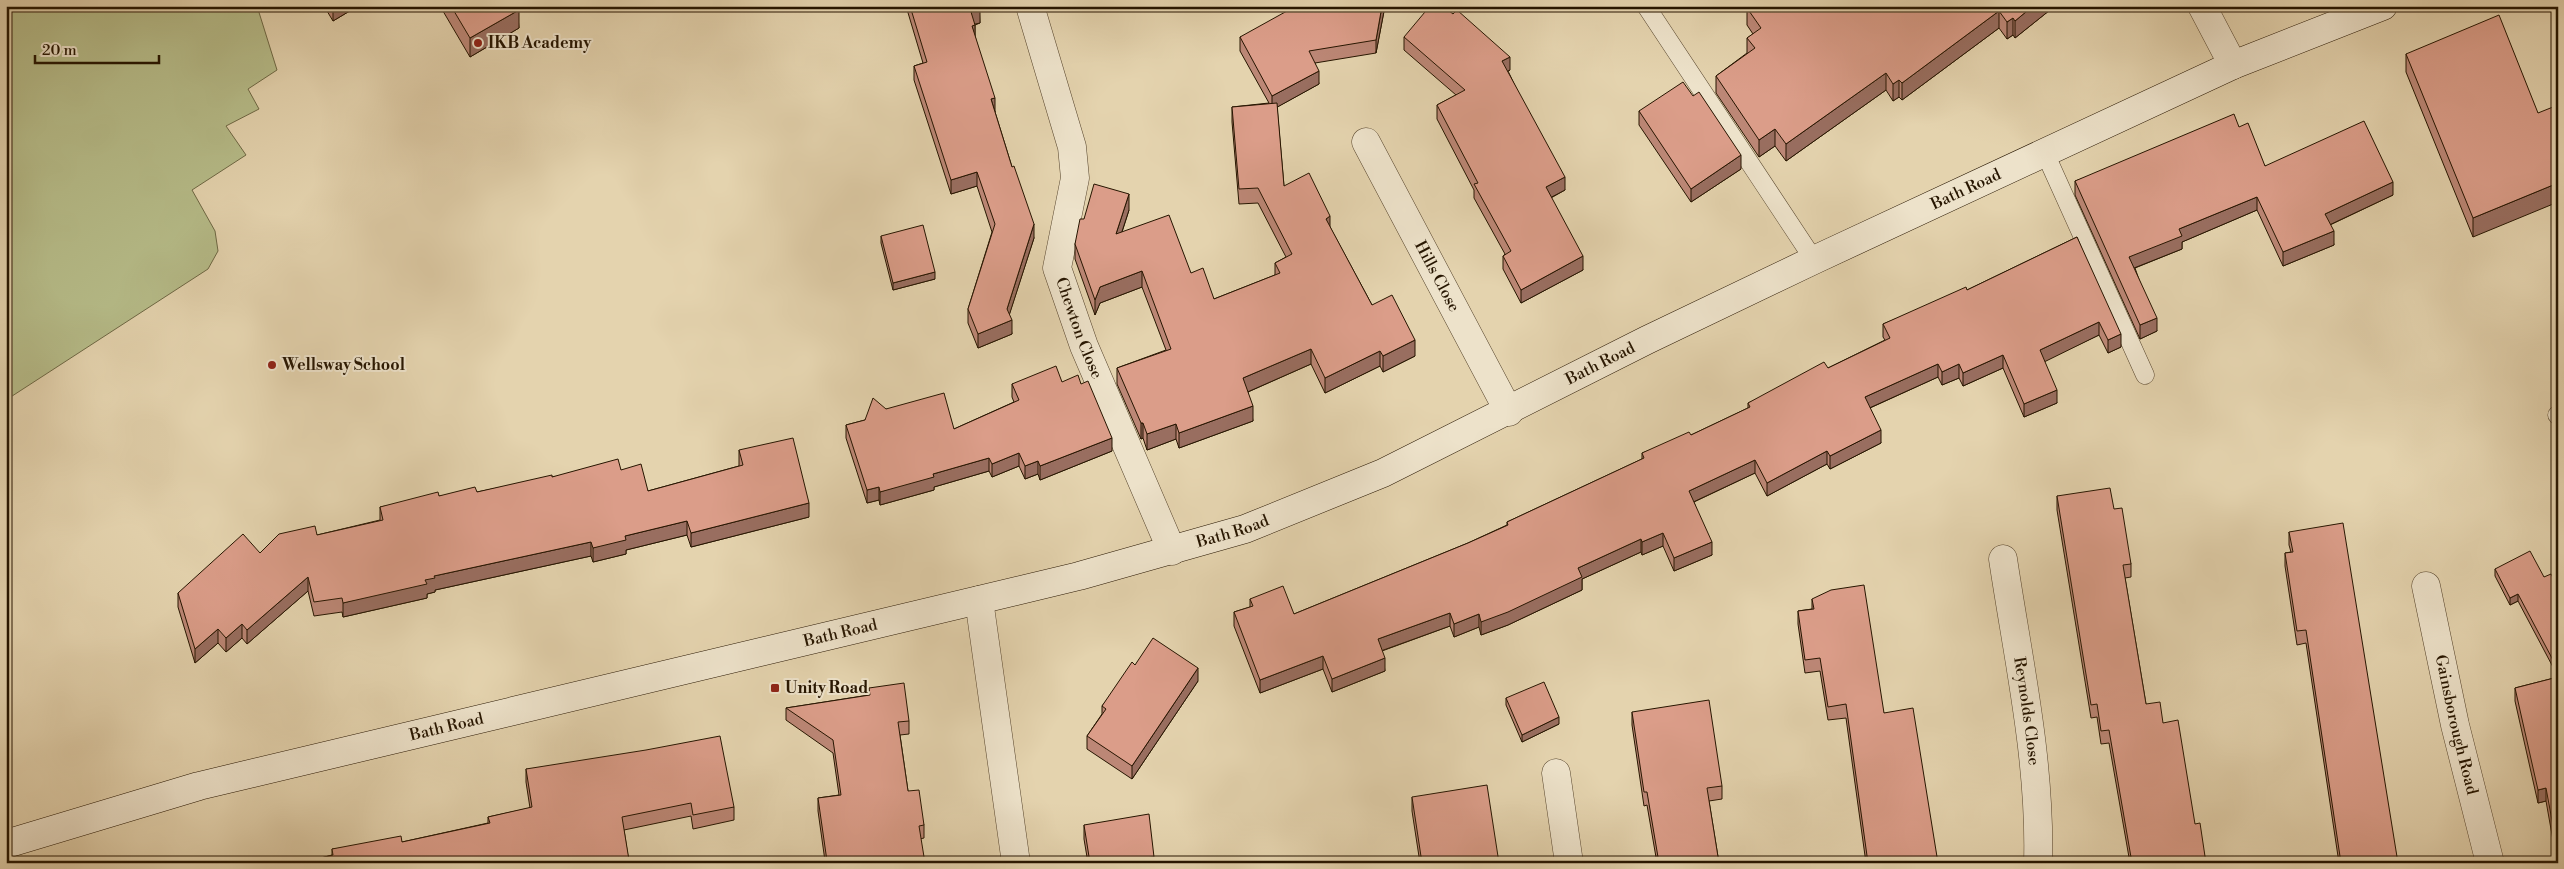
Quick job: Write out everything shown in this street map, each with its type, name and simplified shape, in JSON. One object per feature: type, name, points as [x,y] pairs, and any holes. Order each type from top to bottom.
[{"type":"main road","name":"Chewton Close","points":[[1030,6],[1072,147],[1075,178],[1057,268],[1084,346],[1172,552]]},
{"type":"main road","points":[[2202,6],[2233,65]]},
{"type":"main road","name":"Bath Road","points":[[6,844],[199,786],[979,600],[1172,552],[1245,529],[1383,473],[1509,412],[1647,340],[2233,65],[2383,6]]},
{"type":"main road","name":"Hills Close","points":[[1366,142],[1509,412]]},
{"type":"main road","name":"Reynolds Close","points":[[2003,559],[2035,770],[2039,833],[2038,863]]},
{"type":"main road","name":"Gainsborough Road","points":[[2426,586],[2454,725],[2490,863]]},
{"type":"main road","points":[[979,600],[1016,863]]},
{"type":"main road","points":[[1556,773],[1569,863]]},
{"type":"lane","points":[[1646,6],[1814,260]]},
{"type":"lane","points":[[2045,153],[2145,375]]},
{"type":"green space","points":[[6,6],[257,6],[277,70],[248,89],[259,109],[226,126],[246,155],[192,190],[215,231],[218,251],[208,269],[6,400]]},
{"type":"building","points":[[451,6],[517,6],[519,10],[470,38]]},
{"type":"building","points":[[910,6],[979,6],[980,9],[971,12],[975,25],[972,26],[995,98],[991,99],[1012,167],[1014,166],[1034,224],[1007,309],[1012,320],[978,334],[968,309],[995,224],[977,172],[951,180],[914,66],[927,62]]},
{"type":"building","points":[[1296,6],[1382,6],[1376,40],[1309,51],[1319,71],[1272,96],[1240,37]]},
{"type":"building","points":[[1430,6],[1443,6],[1453,14],[1457,10],[1510,57],[1502,61],[1565,177],[1546,187],[1583,256],[1521,290],[1503,256],[1511,251],[1474,184],[1478,183],[1437,105],[1465,90],[1404,37]]},
{"type":"building","points":[[1749,6],[1819,6],[1820,8],[1823,6],[2033,6],[2015,21],[2013,18],[2007,22],[1999,11],[1902,83],[1899,80],[1893,84],[1886,73],[1786,144],[1775,129],[1759,140],[1716,76],[1755,48],[1747,38],[1761,28],[1747,8]]},
{"type":"building","points":[[2499,15],[2538,113],[2558,105],[2558,183],[2473,218],[2406,54]]},
{"type":"building","points":[[1683,82],[1693,96],[1699,92],[1741,155],[1691,189],[1639,111]]},
{"type":"building","points":[[1277,103],[1284,186],[1309,173],[1330,216],[1326,219],[1372,305],[1392,295],[1415,340],[1383,356],[1380,351],[1325,378],[1311,349],[1243,378],[1253,406],[1179,433],[1176,424],[1147,434],[1117,368],[1171,349],[1142,271],[1100,287],[1095,300],[1075,244],[1080,219],[1084,219],[1094,184],[1129,194],[1116,234],[1169,215],[1191,273],[1203,268],[1214,299],[1280,273],[1275,263],[1292,254],[1258,188],[1239,189],[1232,107]]},
{"type":"building","points":[[2234,114],[2239,127],[2248,123],[2265,166],[2364,121],[2393,182],[2325,214],[2334,231],[2283,252],[2257,197],[2179,229],[2182,236],[2129,257],[2157,318],[2140,325],[2075,181]]},
{"type":"building","points":[[923,225],[935,272],[893,283],[881,236]]},
{"type":"building","points":[[2077,237],[2121,334],[2108,340],[2099,322],[2040,350],[2057,390],[2024,404],[2003,355],[1963,373],[1959,364],[1942,372],[1938,364],[1865,397],[1881,430],[1830,456],[1827,451],[1767,483],[1755,460],[1689,491],[1712,542],[1674,558],[1663,533],[1642,542],[1641,539],[1578,568],[1582,577],[1508,612],[1481,622],[1479,614],[1454,624],[1450,613],[1378,639],[1385,658],[1332,679],[1323,656],[1260,680],[1234,612],[1253,606],[1250,599],[1283,586],[1294,614],[1468,543],[1508,525],[1507,522],[1644,458],[1642,453],[1689,432],[1691,435],[1750,407],[1748,403],[1824,362],[1828,368],[1890,338],[1883,324],[1966,287],[1967,290]]},
{"type":"building","points":[[1056,366],[1062,382],[1078,375],[1081,384],[1088,381],[1112,438],[1040,466],[1038,461],[1025,466],[1019,453],[992,464],[989,458],[933,474],[934,477],[880,492],[879,487],[867,490],[846,425],[865,420],[873,398],[886,409],[944,393],[954,429],[1019,400],[1012,384]]},
{"type":"building","points":[[793,438],[809,503],[691,533],[687,521],[625,536],[626,540],[593,548],[591,542],[434,576],[435,578],[425,580],[427,584],[343,603],[342,598],[314,602],[308,577],[247,630],[242,624],[226,638],[218,629],[195,649],[178,593],[243,534],[260,553],[279,534],[315,526],[317,535],[383,520],[380,507],[438,492],[439,496],[475,487],[477,492],[552,475],[552,477],[618,459],[621,470],[641,464],[648,491],[743,465],[739,450]]},
{"type":"building","points":[[2110,488],[2114,509],[2122,508],[2131,564],[2123,565],[2146,704],[2160,702],[2163,723],[2178,720],[2195,824],[2200,823],[2206,863],[2132,863],[2109,730],[2101,731],[2097,704],[2091,705],[2057,496]]},
{"type":"building","points":[[2343,523],[2398,863],[2341,863],[2306,630],[2297,631],[2285,553],[2293,552],[2289,532]]},
{"type":"building","points":[[2530,551],[2544,577],[2551,574],[2558,587],[2558,660],[2554,662],[2518,594],[2510,598],[2495,569]]},
{"type":"building","points":[[1864,585],[1884,713],[1913,708],[1938,863],[1868,863],[1846,704],[1828,707],[1820,658],[1805,660],[1798,611],[1814,609],[1812,599],[1831,590]]},
{"type":"building","points":[[1153,638],[1198,668],[1132,766],[1087,736],[1106,709],[1102,706],[1132,662],[1135,665]]},
{"type":"building","points":[[2558,677],[2558,853],[2546,788],[2538,790],[2515,688]]},
{"type":"building","points":[[1544,682],[1559,717],[1522,735],[1506,698]]},
{"type":"building","points":[[904,683],[909,721],[898,722],[908,791],[919,790],[924,825],[919,826],[925,863],[816,863],[827,861],[818,798],[841,795],[833,740],[786,708],[870,695],[869,688]]},
{"type":"building","points":[[1709,700],[1722,786],[1707,788],[1719,863],[1659,863],[1647,792],[1644,792],[1632,712]]},
{"type":"building","points":[[720,736],[734,807],[693,815],[691,803],[622,817],[629,860],[609,863],[302,863],[333,855],[332,849],[401,836],[402,842],[490,823],[488,817],[532,807],[526,769]]},
{"type":"building","points":[[1487,785],[1499,863],[1422,863],[1412,797]]},
{"type":"building","points":[[1149,814],[1154,857],[1144,858],[1145,863],[1090,863],[1084,825]]},
{"type":"place","name":"IKB Academy","points":[[478,43]]},
{"type":"place","name":"Wellsway School","points":[[272,365]]},
{"type":"place","name":"Unity Road","points":[[775,688]]}]
